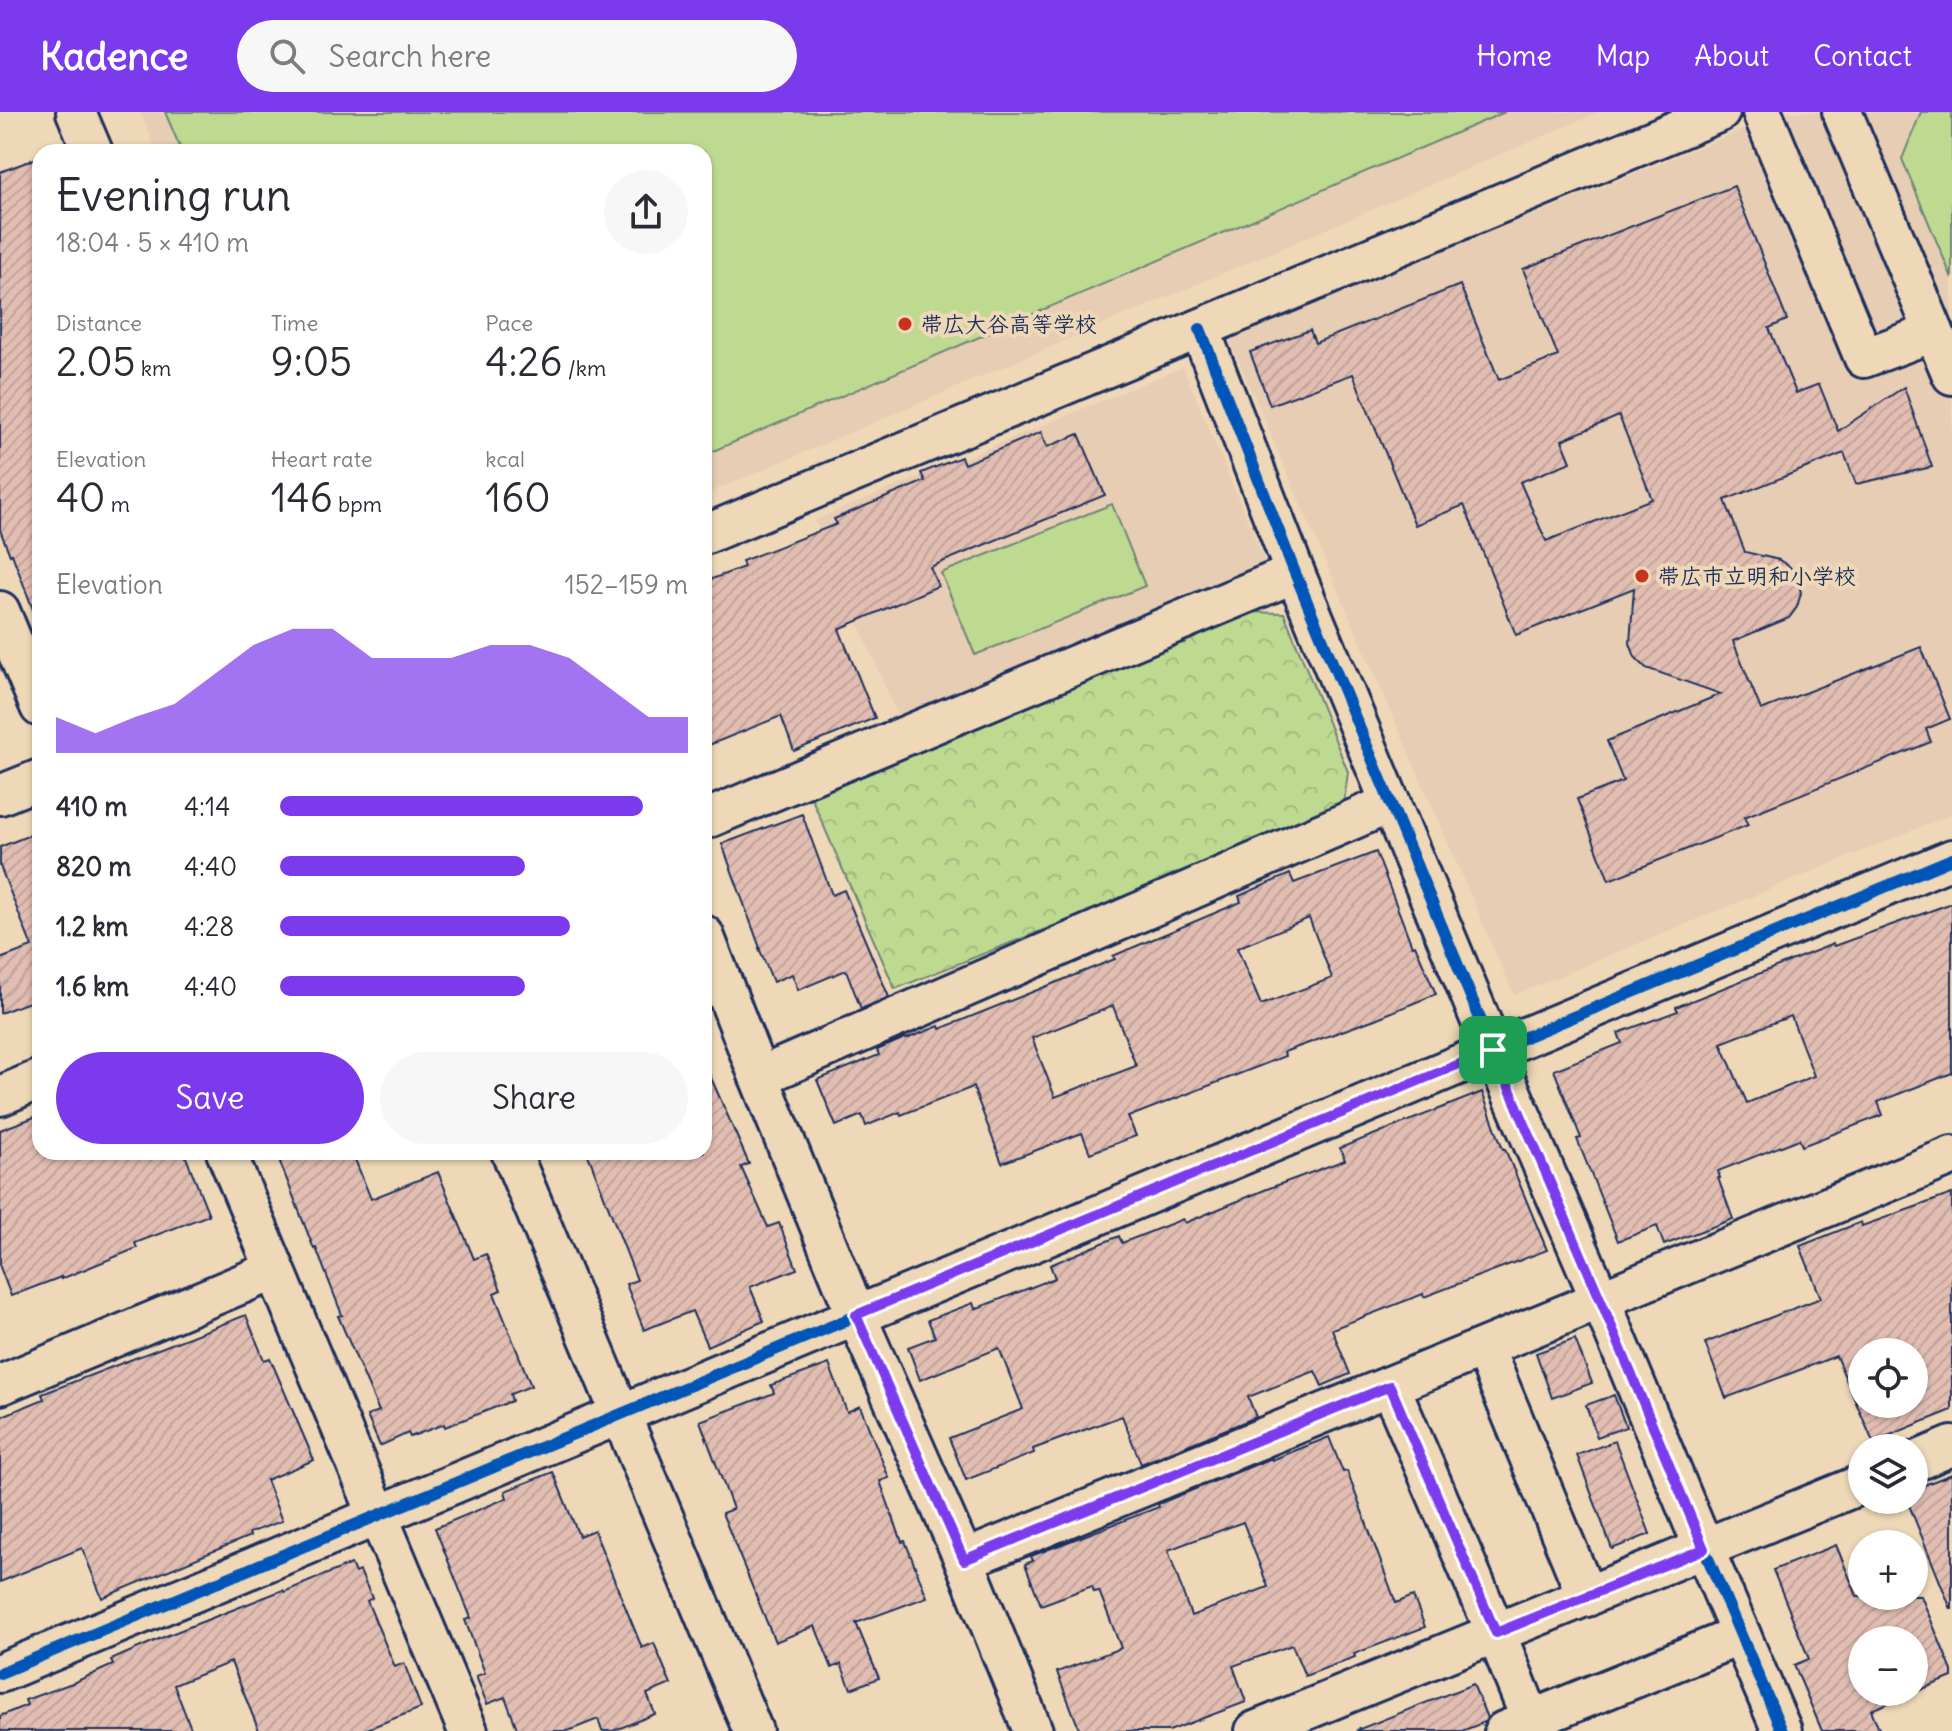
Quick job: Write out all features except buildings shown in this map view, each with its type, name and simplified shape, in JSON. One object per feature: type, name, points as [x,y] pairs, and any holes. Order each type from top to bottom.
[{"type":"street","points":[[76,112],[90,144]]},
{"type":"street","points":[[712,532],[1720,112]]},
{"type":"street","points":[[1762,112],[1864,358],[1934,332]]},
{"type":"street","points":[[1842,112],[1952,375]]},
{"type":"street","points":[[1200,329],[1295,573],[1741,1635],[1776,1729]]},
{"type":"street","points":[[712,817],[1295,573]]},
{"type":"street","points":[[0,611],[32,688]]},
{"type":"street","points":[[0,795],[32,782]]},
{"type":"street","points":[[759,1077],[1391,803]]},
{"type":"street","points":[[0,1673],[1952,859]]},
{"type":"street","points":[[712,956],[856,1315],[964,1560],[1033,1731]]},
{"type":"street","points":[[0,1096],[32,1082]]},
{"type":"street","points":[[964,1560],[1952,1156]]},
{"type":"street","points":[[229,1160],[468,1731]]},
{"type":"street","points":[[514,1160],[753,1731]]},
{"type":"street","points":[[0,1385],[275,1270]]},
{"type":"street","points":[[1484,1348],[1587,1597]]},
{"type":"street","points":[[1390,1386],[1496,1633],[1518,1726],[1741,1635]]},
{"type":"street","points":[[1928,1456],[1952,1446]]},
{"type":"street","points":[[1255,1731],[1848,1490]]},
{"type":"shaded area","name":"帯広大谷高等学校","points":[[140,112],[1600,112],[712,492],[712,144],[154,144]]},
{"type":"shaded area","name":"帯広市立明和小学校","points":[[1786,112],[1952,112],[1952,814],[1514,995],[1229,339]]},
{"type":"shaded area","points":[[1183,367],[1265,562],[897,715],[815,520]]},
{"type":"green space","name":"帯広大谷高等学校","points":[[165,112],[1505,112],[712,452],[712,144],[179,144]]},
{"type":"green space","points":[[1921,112],[1952,112],[1952,278],[1902,159]]},
{"type":"green space","points":[[1112,504],[1145,586],[975,655],[941,573]]},
{"type":"green space","points":[[1246,612],[1284,613],[1348,772],[1343,810],[895,989],[808,790]]},
{"type":"cycle path","points":[[1200,329],[1295,573],[1493,1050],[1782,1731]]},
{"type":"cycle path","points":[[0,1673],[1952,859]]},
{"type":"place","name":"帯広大谷高等学校","points":[[905,324]]},
{"type":"place","name":"帯広市立明和小学校","points":[[1642,576]]},
{"type":"route","points":[[1493,1050],[1704,1549],[1496,1633],[1390,1386],[964,1560],[856,1315],[1493,1050]]}]
